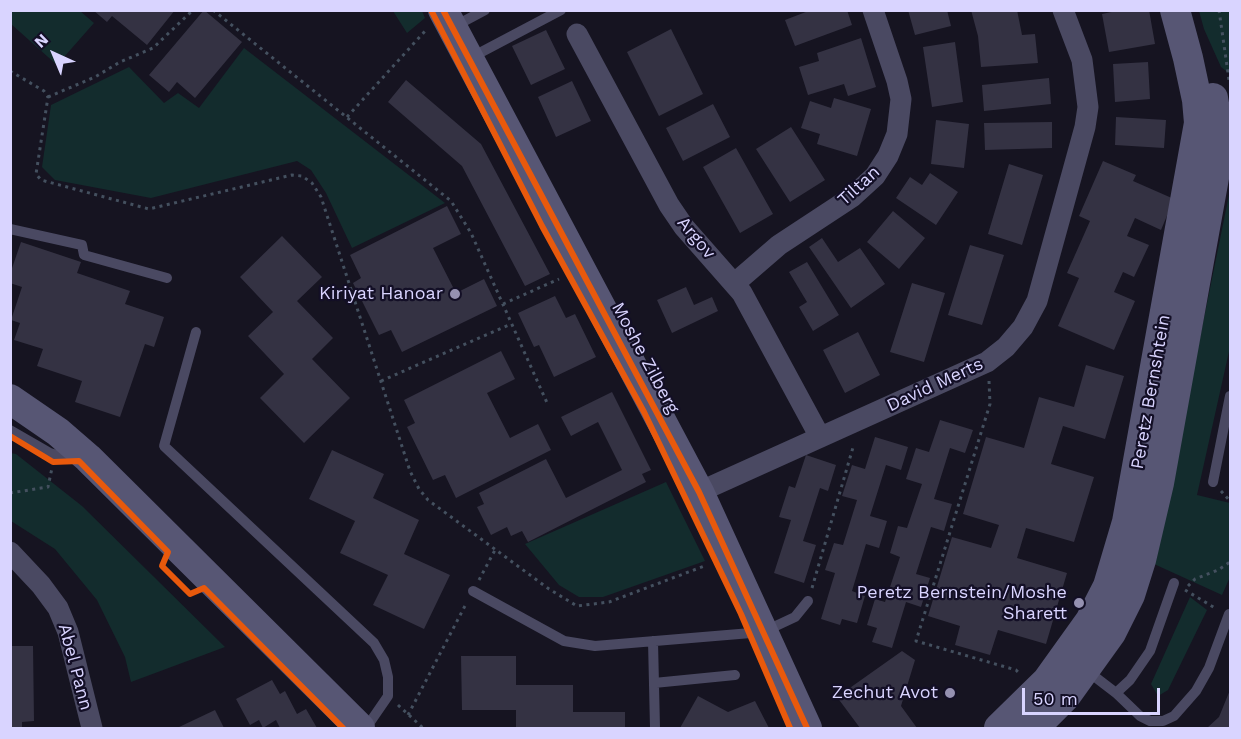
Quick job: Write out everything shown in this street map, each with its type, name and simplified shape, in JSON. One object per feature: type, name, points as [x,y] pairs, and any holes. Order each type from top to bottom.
[{"type":"street","name":"Tiltan","points":[[735,283],[779,245],[852,197],[875,176],[888,156],[897,134],[901,99],[873,10]]},
{"type":"street","name":"David Merts","points":[[699,492],[987,362],[1006,347],[1017,334],[1037,302],[1085,127],[1088,107],[1082,60],[1063,10]]},
{"type":"street","name":"Peretz Bernshtein","points":[[1034,729],[1065,697],[1111,633],[1130,595],[1150,527],[1217,161],[1216,98],[1176,15]]},
{"type":"street","name":"Moshe Zilberg","points":[[446,16],[699,492],[807,728]]},
{"type":"street","name":"Argov","points":[[577,34],[669,205],[684,227],[735,283],[760,324],[820,437]]},
{"type":"street","name":"Peretz Bernshtein","points":[[999,729],[1038,691],[1067,656],[1090,621],[1108,586],[1119,554],[1136,478],[1199,123],[1216,98]]},
{"type":"street","points":[[10,399],[58,432],[88,458],[360,729]]},
{"type":"street","name":"Abel Pann","points":[[10,552],[41,585],[58,608],[68,632],[92,729]]},
{"type":"lane","points":[[446,16],[484,10]]},
{"type":"lane","points":[[469,59],[561,10]]},
{"type":"lane","points":[[10,229],[82,245],[84,255],[167,278]]},
{"type":"lane","points":[[196,332],[164,446],[374,643],[384,660],[388,677],[388,696],[366,729]]},
{"type":"lane","points":[[1213,482],[1230,396]]},
{"type":"lane","points":[[10,430],[50,453],[64,457],[88,458]]},
{"type":"lane","points":[[1116,693],[1130,680],[1150,651],[1174,583]]},
{"type":"lane","points":[[473,591],[564,641],[595,646],[763,632],[795,617],[808,601]]},
{"type":"lane","points":[[1086,670],[1116,693],[1127,706],[1150,721],[1163,721],[1174,716],[1197,691],[1229,614]]},
{"type":"lane","points":[[653,641],[655,729]]},
{"type":"lane","points":[[654,683],[735,675]]},
{"type":"path","points":[[48,97],[153,48],[193,10]]},
{"type":"path","points":[[213,10],[219,12],[451,201],[471,233],[548,405]]},
{"type":"path","points":[[1216,98],[1219,10]]},
{"type":"path","points":[[347,117],[446,16]]},
{"type":"path","points":[[10,71],[44,91],[48,97],[36,174],[41,180],[149,209],[292,175],[302,176],[312,183],[321,196],[410,471],[418,489],[428,500],[549,589],[577,606],[609,602],[729,557]]},
{"type":"path","points":[[503,304],[581,269]]},
{"type":"path","points":[[381,381],[512,324]]},
{"type":"path","points":[[987,362],[990,404],[916,641],[1016,670],[1038,691]]},
{"type":"path","points":[[808,601],[861,419]]},
{"type":"path","points":[[10,494],[48,488],[53,462]]},
{"type":"path","points":[[408,715],[495,550]]},
{"type":"path","points":[[1185,590],[1195,579],[1218,570],[1230,562]]},
{"type":"path","points":[[388,696],[423,729]]},
{"type":"green space","points":[[11,10],[80,11],[94,23],[57,65],[11,24]]},
{"type":"green space","points":[[393,11],[422,11],[425,18],[407,33]]},
{"type":"green space","points":[[1199,11],[1230,11],[1230,74],[1221,67],[1204,29]]},
{"type":"green space","points":[[244,48],[445,203],[352,248],[326,193],[311,170],[297,161],[151,198],[55,180],[42,167],[51,105],[129,67],[164,103],[178,93],[199,108]]},
{"type":"green space","points":[[1230,190],[1230,347],[1197,495],[1230,503],[1230,577],[1222,595],[1154,564]]},
{"type":"green space","points":[[10,453],[16,454],[82,506],[225,647],[131,682],[125,657],[97,600],[55,549],[11,521]]},
{"type":"green space","points":[[666,482],[705,561],[603,597],[579,597],[559,585],[525,544]]},
{"type":"green space","points":[[1190,597],[1207,610],[1168,690],[1158,696],[1151,684]]},
{"type":"building","points":[[93,10],[175,10],[147,45],[112,16],[107,22]]},
{"type":"building","points":[[204,10],[242,42],[195,98],[177,82],[169,92],[149,75]]},
{"type":"building","points":[[811,10],[847,10],[852,25],[795,46],[785,20]]},
{"type":"building","points":[[908,10],[947,10],[951,26],[915,35]]},
{"type":"building","points":[[971,10],[1017,10],[1022,35],[1035,34],[1038,63],[981,67],[978,36]]},
{"type":"building","points":[[1121,10],[1149,10],[1155,44],[1109,52],[1102,14]]},
{"type":"building","points":[[671,29],[703,94],[659,116],[627,52]]},
{"type":"building","points":[[546,30],[565,69],[531,85],[512,46]]},
{"type":"building","points":[[861,38],[876,87],[848,96],[844,84],[808,95],[799,67],[819,61],[817,53]]},
{"type":"building","points":[[955,42],[963,102],[932,107],[923,47]]},
{"type":"building","points":[[1148,62],[1150,99],[1115,102],[1113,64]]},
{"type":"building","points":[[1049,78],[1051,104],[984,111],[982,85]]},
{"type":"building","points":[[406,80],[481,144],[550,274],[525,286],[462,166],[388,102]]},
{"type":"building","points":[[572,81],[591,121],[556,137],[538,97]]},
{"type":"building","points":[[834,98],[871,109],[857,156],[817,144],[820,134],[801,128],[810,101],[831,108]]},
{"type":"building","points":[[713,104],[730,137],[683,161],[666,128]]},
{"type":"building","points":[[1116,117],[1166,120],[1164,148],[1115,145]]},
{"type":"building","points":[[936,120],[969,124],[964,168],[931,164]]},
{"type":"building","points":[[1052,122],[1052,148],[985,150],[984,123]]},
{"type":"building","points":[[791,127],[825,180],[790,202],[756,149]]},
{"type":"building","points":[[736,148],[773,214],[740,233],[703,167]]},
{"type":"building","points":[[1103,161],[1136,175],[1133,181],[1174,199],[1161,230],[1135,218],[1127,236],[1149,245],[1134,277],[1123,272],[1114,292],[1135,301],[1114,350],[1058,326],[1079,278],[1067,273],[1090,221],[1079,216]]},
{"type":"building","points":[[1009,164],[1043,175],[1022,245],[988,234]]},
{"type":"building","points":[[930,173],[958,192],[936,225],[896,198],[910,177],[922,185]]},
{"type":"building","points":[[447,206],[461,234],[433,248],[456,293],[484,279],[497,306],[402,352],[391,330],[379,335],[353,283],[361,278],[350,255]]},
{"type":"building","points":[[893,211],[925,238],[899,269],[867,242]]},
{"type":"building","points":[[282,236],[322,277],[297,301],[333,338],[312,359],[350,398],[304,443],[260,398],[284,374],[248,336],[273,312],[240,277]]},
{"type":"building","points":[[822,238],[838,262],[860,248],[885,284],[851,308],[809,247]]},
{"type":"building","points":[[21,242],[81,262],[77,273],[130,291],[125,304],[164,317],[154,347],[145,344],[120,417],[75,402],[82,381],[37,366],[43,349],[14,340],[20,323],[11,320],[22,287],[10,283],[10,274]]},
{"type":"building","points":[[970,245],[1004,255],[982,325],[948,315]]},
{"type":"building","points":[[807,262],[839,315],[813,331],[799,307],[807,302],[789,272]]},
{"type":"building","points":[[912,283],[945,293],[924,362],[890,352]]},
{"type":"building","points":[[686,287],[694,305],[712,297],[718,311],[672,333],[657,300]]},
{"type":"building","points":[[555,296],[566,318],[575,314],[596,357],[554,377],[539,345],[534,347],[518,313]]},
{"type":"building","points":[[858,332],[880,375],[845,393],[823,350]]},
{"type":"building","points":[[501,351],[515,379],[487,393],[510,438],[538,424],[551,450],[456,498],[445,475],[433,480],[407,427],[415,423],[404,400]]},
{"type":"building","points":[[1086,365],[1124,376],[1105,439],[1063,426],[1051,464],[1094,477],[1074,542],[1026,528],[1017,558],[1067,573],[1046,644],[998,630],[990,655],[955,645],[960,626],[928,616],[952,537],[991,548],[999,525],[963,514],[986,437],[1024,448],[1039,397],[1074,407]]},
{"type":"building","points":[[612,392],[651,470],[642,474],[646,482],[528,542],[522,531],[511,536],[507,527],[491,535],[477,507],[484,504],[479,493],[546,459],[566,498],[622,470],[598,422],[571,436],[561,417]]},
{"type":"building","points":[[940,420],[973,430],[965,453],[950,448],[934,499],[952,504],[944,531],[931,527],[916,574],[930,578],[921,607],[906,602],[892,648],[872,642],[877,628],[867,625],[875,599],[885,602],[900,557],[890,553],[898,526],[907,528],[922,484],[906,479],[916,448],[929,452]]},
{"type":"building","points":[[875,437],[908,447],[901,470],[886,465],[870,516],[887,521],[879,548],[866,544],[852,591],[865,596],[857,623],[842,619],[840,625],[821,619],[835,573],[825,570],[834,543],[843,545],[857,500],[842,496],[852,465],[865,469]]},
{"type":"building","points":[[332,450],[384,474],[373,498],[419,520],[404,554],[450,575],[424,629],[373,605],[388,575],[340,553],[355,521],[309,499]]},
{"type":"building","points":[[806,455],[836,465],[828,491],[820,488],[803,541],[816,545],[804,583],[774,573],[791,520],[779,517],[789,486],[795,488]]},
{"type":"building","points":[[10,646],[33,646],[34,721],[22,722],[22,728],[10,728]]},
{"type":"building","points":[[902,651],[915,660],[901,706],[917,728],[860,728],[837,697]]},
{"type":"building","points":[[461,656],[516,656],[516,685],[573,685],[573,712],[625,712],[625,728],[516,728],[516,710],[462,710]]},
{"type":"building","points":[[272,680],[280,694],[285,691],[297,714],[306,709],[317,728],[280,728],[276,720],[263,728],[259,720],[250,725],[236,699]]},
{"type":"building","points":[[1230,690],[1230,728],[1207,728],[1219,717]]},
{"type":"building","points":[[698,696],[728,712],[755,701],[769,728],[680,728]]},
{"type":"building","points":[[215,710],[224,728],[177,728]]},
{"type":"cycle path","points":[[431,10],[542,226],[644,412],[741,614],[790,728]]},
{"type":"cycle path","points":[[443,10],[699,492],[807,728]]},
{"type":"cycle path","points":[[10,436],[53,462],[79,461],[168,552],[162,566],[190,594],[204,588],[343,728]]},
{"type":"place","name":"Kiriyat Hanoar","points":[[455,294]]},
{"type":"place","name":"Peretz Bernstein/Moshe Sharett","points":[[1079,603]]},
{"type":"place","name":"Zechut Avot","points":[[950,693]]}]
